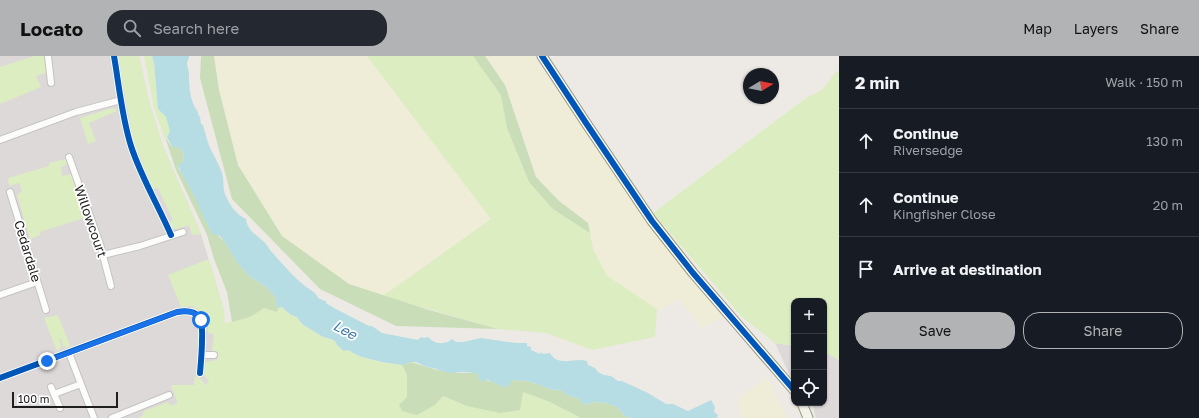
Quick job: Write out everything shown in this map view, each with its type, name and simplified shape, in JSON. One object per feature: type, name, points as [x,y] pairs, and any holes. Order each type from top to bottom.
[{"type":"main road","points":[[542,56],[652,221],[693,273],[791,387]]},
{"type":"main road","points":[[803,406],[808,418]]},
{"type":"street","points":[[48,56],[51,83]]},
{"type":"street","points":[[114,56],[130,145],[171,235]]},
{"type":"street","points":[[0,140],[76,112],[121,100]]},
{"type":"street","name":"Willowcourt","points":[[69,157],[103,255],[111,286]]},
{"type":"street","name":"Cedardale","points":[[10,192],[46,310]]},
{"type":"street","points":[[103,255],[140,246],[183,232]]},
{"type":"street","points":[[0,295],[37,282]]},
{"type":"street","points":[[0,378],[184,311],[191,311],[201,320],[202,355],[200,373]]},
{"type":"street","points":[[69,353],[94,418]]},
{"type":"street","points":[[202,355],[214,355]]},
{"type":"street","points":[[54,394],[81,384]]},
{"type":"street","points":[[52,387],[60,408]]},
{"type":"street","points":[[112,418],[169,395]]},
{"type":"shaded area","points":[[0,56],[139,56],[149,101],[163,146],[201,234],[224,310],[224,364],[206,386],[197,375],[197,377],[195,377],[195,385],[171,386],[178,403],[145,418],[0,418]]},
{"type":"shaded area","points":[[214,56],[367,56],[491,219],[383,296],[349,284],[282,236],[238,165],[219,90]]},
{"type":"shaded area","points":[[485,56],[533,56],[722,317],[702,329],[679,298],[660,311],[607,276],[593,249],[588,223],[559,201],[536,177],[505,85]]},
{"type":"shaded area","points":[[775,343],[791,346],[790,376]]},
{"type":"shaded area","points":[[827,353],[839,360],[839,418],[816,418],[813,406],[827,406]]},
{"type":"shaded area","points":[[767,376],[787,418],[741,418],[737,400]]},
{"type":"green space","points":[[34,56],[45,56],[48,72],[36,76],[41,87],[0,104],[0,67]]},
{"type":"green space","points":[[118,56],[139,56],[149,101],[163,146],[201,234],[192,235],[189,225],[177,229],[172,228],[169,222],[173,220],[158,188],[153,189],[133,141]]},
{"type":"green space","points":[[144,56],[152,56],[154,63],[158,109],[166,117],[170,131],[167,137],[168,141],[164,137],[154,108]]},
{"type":"green space","points":[[201,56],[214,56],[219,90],[238,165],[282,236],[349,284],[429,310],[498,329],[396,326],[320,289],[232,199],[200,78]]},
{"type":"green space","points":[[367,56],[473,56],[502,95],[507,128],[529,182],[577,224],[590,233],[593,249],[607,276],[657,309],[655,337],[592,350],[546,333],[498,329],[383,296],[491,219]]},
{"type":"green space","points":[[473,56],[485,56],[505,85],[536,177],[559,201],[588,223],[590,233],[553,209],[529,182],[507,128],[501,95]]},
{"type":"green space","points":[[839,70],[839,360],[827,353],[827,298],[791,298],[791,346],[775,343],[742,317],[653,213],[806,98],[822,90]]},
{"type":"green space","points":[[112,108],[116,109],[117,111],[89,123],[96,141],[88,144],[80,118]]},
{"type":"green space","points":[[165,137],[172,147],[177,147],[183,151],[184,161],[178,168],[188,183],[203,212],[209,228],[224,241],[239,265],[249,276],[266,287],[276,298],[276,304],[279,308],[277,312],[264,308],[250,317],[232,322],[227,292],[214,259],[207,235],[176,170]]},
{"type":"green space","points":[[65,159],[67,164],[61,167],[62,176],[71,174],[87,217],[40,232],[40,235],[30,239],[17,195],[22,191],[19,183],[9,186],[8,178],[49,166],[49,163]]},
{"type":"green space","points":[[209,259],[224,310],[225,323],[250,317],[264,308],[277,312],[279,308],[282,307],[291,315],[297,317],[302,324],[323,337],[331,339],[336,342],[337,345],[353,353],[382,362],[402,365],[407,375],[435,405],[442,396],[467,406],[523,392],[550,402],[581,418],[139,418],[143,415],[144,411],[168,402],[171,406],[178,403],[171,385],[194,385],[195,375],[197,377],[197,374],[205,385],[209,381],[204,375],[205,362],[217,360],[218,352],[212,351],[214,334],[208,333],[207,319],[200,311],[192,306],[181,307],[168,275]]},
{"type":"green space","points":[[58,315],[70,346],[66,348],[63,346],[61,339],[59,339],[61,347],[57,351],[44,318]]},
{"type":"green space","points":[[411,362],[437,370],[458,373],[475,373],[485,380],[497,383],[513,380],[527,381],[549,389],[563,391],[565,394],[579,399],[585,405],[594,402],[606,403],[617,407],[629,418],[581,418],[550,402],[523,392],[520,410],[500,413],[467,406],[443,396],[435,405],[417,415],[402,411],[399,405],[407,397],[407,375],[402,365]]},
{"type":"water","name":"Lee","points":[[152,56],[189,56],[187,64],[192,99],[200,117],[201,124],[203,125],[210,148],[222,173],[224,191],[232,208],[246,219],[250,229],[267,245],[291,273],[318,298],[327,302],[326,303],[334,308],[369,326],[372,326],[382,333],[418,340],[421,337],[428,337],[439,343],[448,342],[452,339],[456,342],[463,342],[481,338],[527,343],[527,346],[531,347],[531,350],[540,354],[541,352],[543,354],[550,353],[557,360],[587,361],[588,365],[604,375],[611,376],[618,381],[622,381],[648,393],[666,404],[673,404],[688,411],[711,400],[715,407],[714,412],[718,415],[717,418],[629,418],[617,407],[606,403],[594,402],[585,405],[579,399],[565,394],[563,391],[549,389],[527,381],[513,380],[506,388],[488,380],[480,381],[478,377],[479,375],[475,373],[449,373],[427,367],[416,362],[402,365],[382,362],[362,357],[349,350],[344,351],[335,341],[323,337],[302,324],[297,317],[291,315],[282,307],[279,308],[276,304],[276,298],[266,287],[249,276],[239,265],[220,236],[212,234],[179,168],[179,164],[184,161],[183,151],[177,147],[172,147],[167,137],[170,131],[166,117],[158,109]]},
{"type":"cycle path","points":[[114,56],[123,113],[131,146],[171,235]]},
{"type":"cycle path","points":[[542,56],[652,221],[693,273],[791,387]]},
{"type":"cycle path","points":[[0,378],[177,312],[185,311],[196,314],[201,321],[202,352],[200,373]]},
{"type":"route","points":[[47,361],[177,312],[191,311],[201,320]]}]
